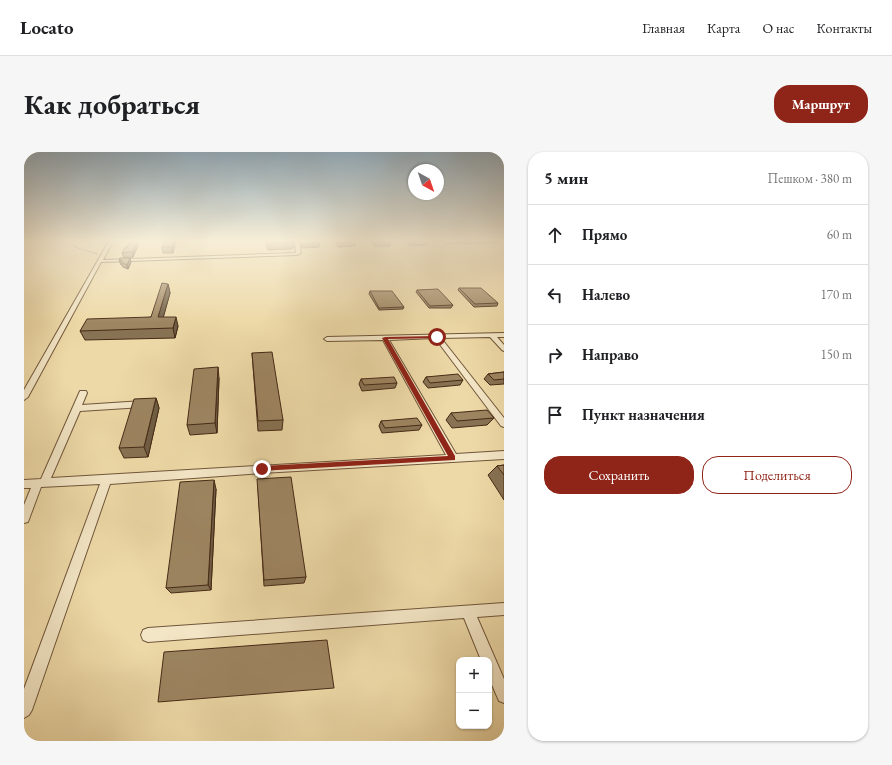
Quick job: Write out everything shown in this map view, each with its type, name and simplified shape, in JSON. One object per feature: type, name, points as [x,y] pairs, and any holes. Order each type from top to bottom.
[{"type":"street","points":[[24,397],[95,268]]},
{"type":"street","points":[[327,339],[504,335]]},
{"type":"street","points":[[492,336],[504,349]]},
{"type":"street","points":[[437,337],[504,424]]},
{"type":"street","points":[[385,338],[453,458]]},
{"type":"street","points":[[24,518],[83,393]]},
{"type":"street","points":[[77,408],[151,404]]},
{"type":"street","points":[[24,484],[504,455]]},
{"type":"street","points":[[24,710],[106,480]]},
{"type":"street","points":[[148,635],[504,609]]},
{"type":"street","points":[[468,612],[487,657]]},
{"type":"street","points":[[492,668],[504,696]]},
{"type":"building","points":[[162,283],[168,284],[158,317],[176,317],[173,328],[80,331],[87,319],[151,317]]},
{"type":"building","points":[[459,288],[481,288],[498,303],[475,304]]},
{"type":"building","points":[[438,289],[453,305],[430,306],[417,290]]},
{"type":"building","points":[[370,291],[392,291],[404,307],[379,308]]},
{"type":"building","points":[[272,352],[283,420],[258,421],[252,353]]},
{"type":"building","points":[[218,367],[215,423],[187,425],[194,369]]},
{"type":"building","points":[[504,372],[504,379],[494,380],[488,374]]},
{"type":"building","points":[[458,374],[463,380],[430,383],[426,377]]},
{"type":"building","points":[[394,377],[397,383],[364,385],[361,379]]},
{"type":"building","points":[[156,398],[144,447],[119,448],[134,399]]},
{"type":"building","points":[[487,410],[494,418],[457,421],[451,413]]},
{"type":"building","points":[[417,418],[422,425],[385,428],[381,421]]},
{"type":"building","points":[[504,465],[504,475],[497,466]]},
{"type":"building","points":[[291,477],[306,577],[264,580],[257,479]]},
{"type":"building","points":[[214,480],[208,585],[166,588],[180,482]]},
{"type":"building","points":[[327,640],[334,688],[158,702],[164,652]]},
{"type":"route","points":[[262,469],[453,458],[385,338],[437,337]]}]
